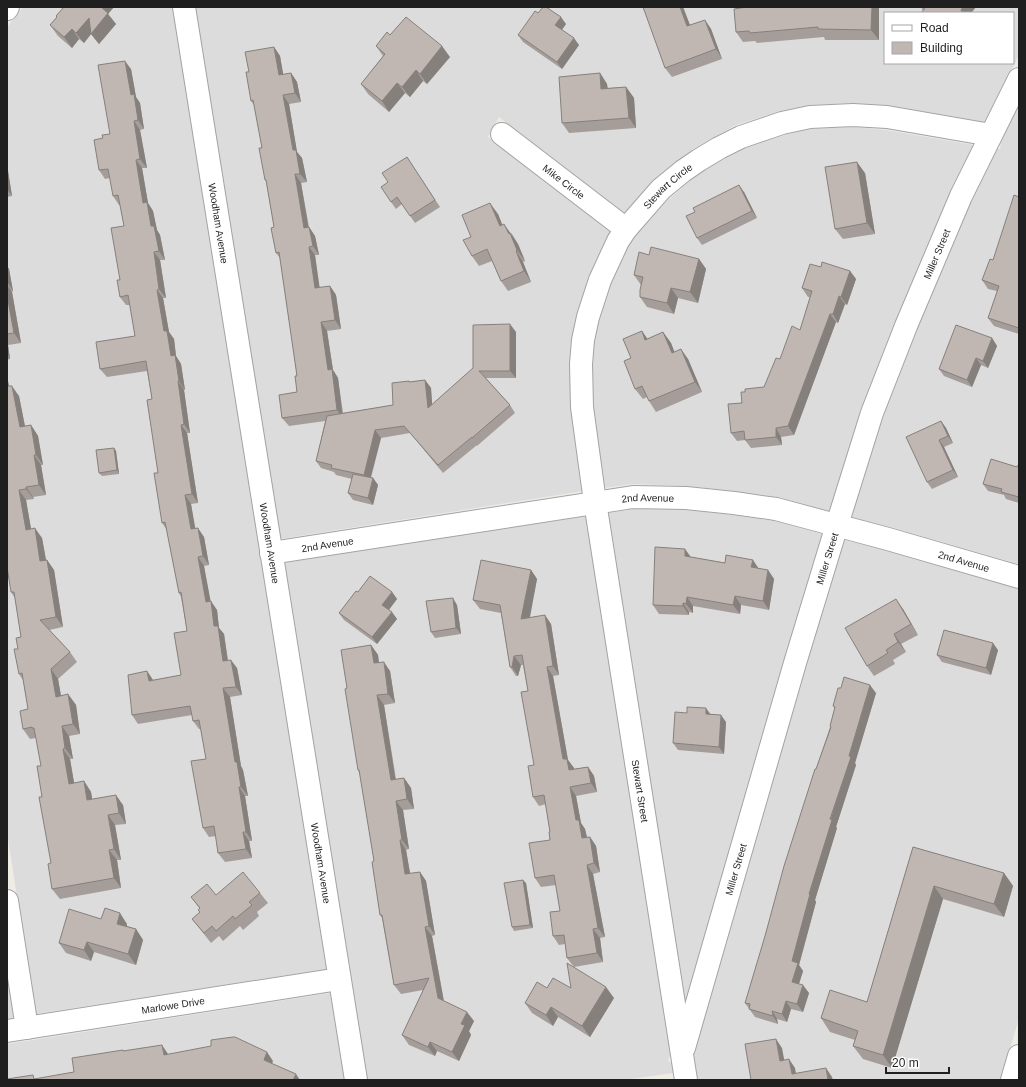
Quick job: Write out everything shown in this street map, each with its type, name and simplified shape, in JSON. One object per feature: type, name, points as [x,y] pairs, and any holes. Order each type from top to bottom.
[{"type":"street","name":"Woodham Avenue","points":[[184,7],[356,1080]]},
{"type":"street","name":"Miller Street","points":[[682,1054],[795,663],[872,413],[906,326],[961,196],[1019,79]]},
{"type":"street","name":"Stewart Circle","points":[[595,502],[582,407],[582,340],[600,280],[618,241],[626,229],[661,189],[699,160],[741,137],[782,123],[810,117],[853,115],[887,117],[991,136]]},
{"type":"street","name":"Mike Circle","points":[[502,134],[626,229]]},
{"type":"street","name":"2nd Avenue","points":[[271,553],[595,502],[633,497],[686,498],[776,509],[888,539],[1019,577]]},
{"type":"street","name":"Stewart Street","points":[[595,502],[686,1080]]},
{"type":"street","points":[[7,900],[17,1030]]},
{"type":"street","name":"Marlowe Drive","points":[[17,1030],[339,979]]},
{"type":"street","points":[[1012,1080],[1019,1056]]},
{"type":"shaded area","points":[[23,7],[173,7],[327,969],[35,1014],[7,832],[7,27]]},
{"type":"shaded area","points":[[195,7],[1019,7],[1019,55],[985,122],[888,105],[853,103],[809,105],[780,111],[736,125],[693,149],[655,180],[624,213],[499,117],[488,137],[611,231],[590,276],[578,312],[572,339],[570,364],[571,407],[583,491],[280,539]]},
{"type":"shaded area","points":[[1019,104],[1019,564],[851,517],[882,418],[915,332],[971,202],[997,149],[1000,149],[1001,140]]},
{"type":"shaded area","points":[[854,127],[886,130],[974,145],[952,190],[896,321],[862,408],[830,511],[777,497],[686,486],[633,484],[604,488],[593,407],[591,365],[593,343],[609,286],[627,248],[634,237],[669,199],[690,181],[704,170],[745,148],[785,135],[812,129]]},
{"type":"shaded area","points":[[634,509],[686,510],[733,515],[775,521],[822,534],[685,1005],[607,513]]},
{"type":"shaded area","points":[[586,516],[671,1053],[668,1061],[672,1063],[674,1073],[624,1080],[367,1080],[283,563]]},
{"type":"shaded area","points":[[844,540],[886,550],[1019,589],[1019,1018],[1001,1080],[696,1080],[693,1056],[805,667]]},
{"type":"shaded area","points":[[7,969],[15,1017],[7,1019]]},
{"type":"shaded area","points":[[330,993],[345,1080],[7,1080],[7,1044]]},
{"type":"building","points":[[64,7],[101,7],[108,13],[91,34],[89,18],[76,33],[72,29],[64,37],[50,25]]},
{"type":"building","points":[[543,7],[546,7],[561,17],[555,25],[574,38],[557,62],[518,35],[535,11],[538,13]]},
{"type":"building","points":[[643,7],[680,7],[687,26],[705,20],[716,49],[665,68]]},
{"type":"building","points":[[747,7],[872,7],[871,30],[818,29],[818,27],[750,33],[749,31],[736,32],[734,9]]},
{"type":"building","points":[[924,7],[963,7],[961,10],[962,12],[922,12],[925,8]]},
{"type":"building","points":[[406,17],[442,46],[420,74],[416,70],[402,87],[397,83],[382,101],[361,84],[385,54],[376,46],[387,32],[390,35]]},
{"type":"building","points":[[274,47],[279,75],[291,73],[295,93],[283,95],[293,150],[296,150],[300,174],[295,174],[304,228],[309,227],[313,246],[309,247],[315,288],[330,286],[335,320],[321,322],[328,370],[332,369],[337,410],[282,418],[279,395],[297,392],[295,376],[297,376],[279,252],[276,253],[271,228],[274,227],[259,148],[262,148],[246,72],[249,72],[245,52]]},
{"type":"building","points":[[125,61],[131,95],[134,94],[138,120],[134,121],[140,159],[136,160],[143,203],[147,202],[151,226],[154,226],[159,251],[154,252],[159,289],[157,290],[164,331],[167,331],[171,356],[175,355],[179,381],[184,424],[181,425],[192,494],[185,495],[191,529],[198,528],[203,556],[198,557],[206,602],[211,601],[214,626],[218,626],[223,661],[231,660],[236,687],[223,688],[235,762],[237,762],[241,787],[239,787],[246,832],[243,832],[246,849],[218,853],[214,826],[203,828],[191,761],[206,759],[199,720],[193,721],[190,706],[132,715],[128,675],[147,671],[149,681],[181,675],[174,633],[187,631],[181,592],[179,593],[165,522],[162,523],[154,473],[158,473],[147,400],[152,399],[146,361],[100,369],[96,342],[135,336],[128,295],[120,297],[117,280],[120,280],[111,228],[124,226],[118,195],[113,196],[108,169],[99,170],[94,140],[103,138],[102,135],[110,134],[98,65]]},
{"type":"building","points":[[600,73],[601,89],[626,87],[629,118],[562,123],[559,77]]},
{"type":"building","points":[[407,157],[435,200],[410,216],[397,197],[391,202],[381,187],[388,182],[382,173]]},
{"type":"building","points":[[857,162],[867,223],[835,229],[825,167]]},
{"type":"building","points":[[739,185],[752,211],[697,238],[686,216],[695,212],[693,208]]},
{"type":"building","points":[[1014,195],[1019,197],[1019,328],[988,318],[999,286],[982,280],[990,259],[993,260]]},
{"type":"building","points":[[490,203],[500,226],[504,224],[509,234],[510,233],[524,271],[501,281],[487,249],[472,256],[463,240],[471,237],[462,215]]},
{"type":"building","points":[[651,247],[699,259],[690,292],[671,288],[667,303],[640,297],[643,277],[634,275],[639,252],[649,255]]},
{"type":"building","points":[[822,262],[850,271],[841,297],[839,296],[833,314],[830,314],[788,426],[776,428],[776,437],[745,440],[744,431],[731,433],[728,404],[742,403],[741,392],[745,392],[745,389],[764,387],[776,358],[780,359],[792,326],[800,330],[812,291],[802,288],[810,264],[821,267]]},
{"type":"building","points":[[7,295],[14,333],[7,334]]},
{"type":"building","points":[[510,324],[510,371],[479,371],[510,405],[438,465],[404,426],[375,430],[364,475],[331,468],[332,465],[316,461],[327,416],[393,405],[392,383],[409,381],[425,380],[428,408],[473,368],[473,325]]},
{"type":"building","points":[[956,325],[992,338],[983,361],[976,358],[967,380],[939,369]]},
{"type":"building","points":[[642,331],[645,340],[663,332],[672,353],[681,349],[695,382],[649,401],[642,386],[635,389],[624,361],[631,358],[623,339]]},
{"type":"building","points":[[7,386],[12,386],[20,427],[31,425],[36,455],[34,455],[39,485],[26,487],[26,489],[19,490],[26,530],[35,528],[40,561],[47,560],[56,617],[40,620],[70,652],[51,669],[56,697],[68,694],[73,724],[62,726],[65,748],[63,749],[69,784],[84,781],[87,800],[116,795],[119,813],[108,815],[114,849],[109,850],[114,878],[52,889],[48,864],[51,863],[39,797],[42,797],[37,766],[41,766],[34,728],[23,729],[20,711],[28,709],[22,673],[19,674],[14,649],[18,649],[16,638],[21,637],[14,592],[11,592],[7,567]]},
{"type":"building","points":[[941,421],[948,436],[939,440],[953,470],[927,482],[906,437]]},
{"type":"building","points":[[114,448],[117,470],[99,473],[96,450]]},
{"type":"building","points":[[991,459],[1017,467],[1018,465],[1019,466],[1019,497],[1001,492],[1002,489],[983,484]]},
{"type":"building","points":[[353,474],[373,478],[368,498],[348,493]]},
{"type":"building","points":[[655,547],[685,549],[685,556],[725,563],[726,555],[753,560],[751,567],[768,570],[763,601],[735,596],[733,605],[687,597],[686,604],[683,603],[683,606],[653,605]]},
{"type":"building","points":[[481,560],[531,570],[521,619],[545,615],[553,666],[547,667],[563,759],[567,759],[569,770],[588,767],[591,783],[570,787],[576,820],[579,820],[582,838],[590,837],[594,863],[587,865],[598,928],[593,929],[597,953],[567,958],[564,935],[553,936],[550,912],[560,911],[554,875],[535,878],[529,843],[550,840],[550,832],[544,795],[533,797],[528,766],[534,765],[521,692],[528,691],[522,655],[514,656],[512,667],[510,667],[500,605],[473,600]]},
{"type":"building","points":[[370,576],[392,592],[382,605],[392,612],[372,637],[339,613]]},
{"type":"building","points":[[453,598],[456,628],[431,632],[426,601]]},
{"type":"building","points":[[896,599],[911,624],[894,634],[898,642],[886,650],[888,653],[867,666],[845,628]]},
{"type":"building","points":[[944,630],[993,643],[986,668],[937,655]]},
{"type":"building","points":[[371,645],[374,663],[384,662],[388,694],[377,695],[391,780],[404,778],[407,799],[396,801],[405,874],[420,872],[429,926],[425,927],[438,998],[467,1012],[461,1024],[465,1025],[452,1052],[430,1042],[428,1047],[402,1035],[429,978],[394,985],[382,915],[380,915],[372,862],[374,861],[345,689],[347,688],[341,650]]},
{"type":"building","points":[[844,677],[870,685],[849,756],[851,757],[830,819],[832,820],[809,894],[792,961],[798,963],[792,982],[803,985],[797,1004],[786,1001],[782,1014],[772,1011],[773,1016],[749,1009],[750,1004],[745,1003],[784,866],[815,769],[831,727],[835,707],[833,706],[838,688],[841,688]]},
{"type":"building","points":[[687,707],[706,708],[706,714],[721,715],[719,747],[673,743],[675,712],[687,713]]},
{"type":"building","points":[[913,847],[1004,873],[994,904],[934,886],[883,1055],[853,1046],[858,1031],[821,1018],[830,990],[867,1002]]},
{"type":"building","points":[[243,872],[260,893],[249,902],[252,905],[235,919],[233,916],[216,931],[212,926],[204,933],[192,919],[200,912],[198,910],[200,908],[191,897],[207,884],[216,895]]},
{"type":"building","points":[[523,880],[530,925],[512,927],[504,883]]},
{"type":"building","points":[[105,908],[120,913],[117,924],[136,929],[128,954],[87,942],[84,950],[59,943],[69,909],[101,919]]},
{"type":"building","points":[[567,963],[606,987],[582,1026],[551,1007],[546,1015],[525,1003],[537,982],[547,988],[553,978],[571,988]]},
{"type":"building","points":[[235,1037],[267,1052],[264,1060],[296,1074],[293,1080],[7,1080],[33,1075],[34,1079],[74,1072],[72,1058],[162,1045],[164,1055],[211,1046],[211,1040]]},
{"type":"building","points":[[776,1039],[780,1061],[789,1059],[792,1074],[826,1068],[828,1080],[751,1080],[745,1044]]}]
